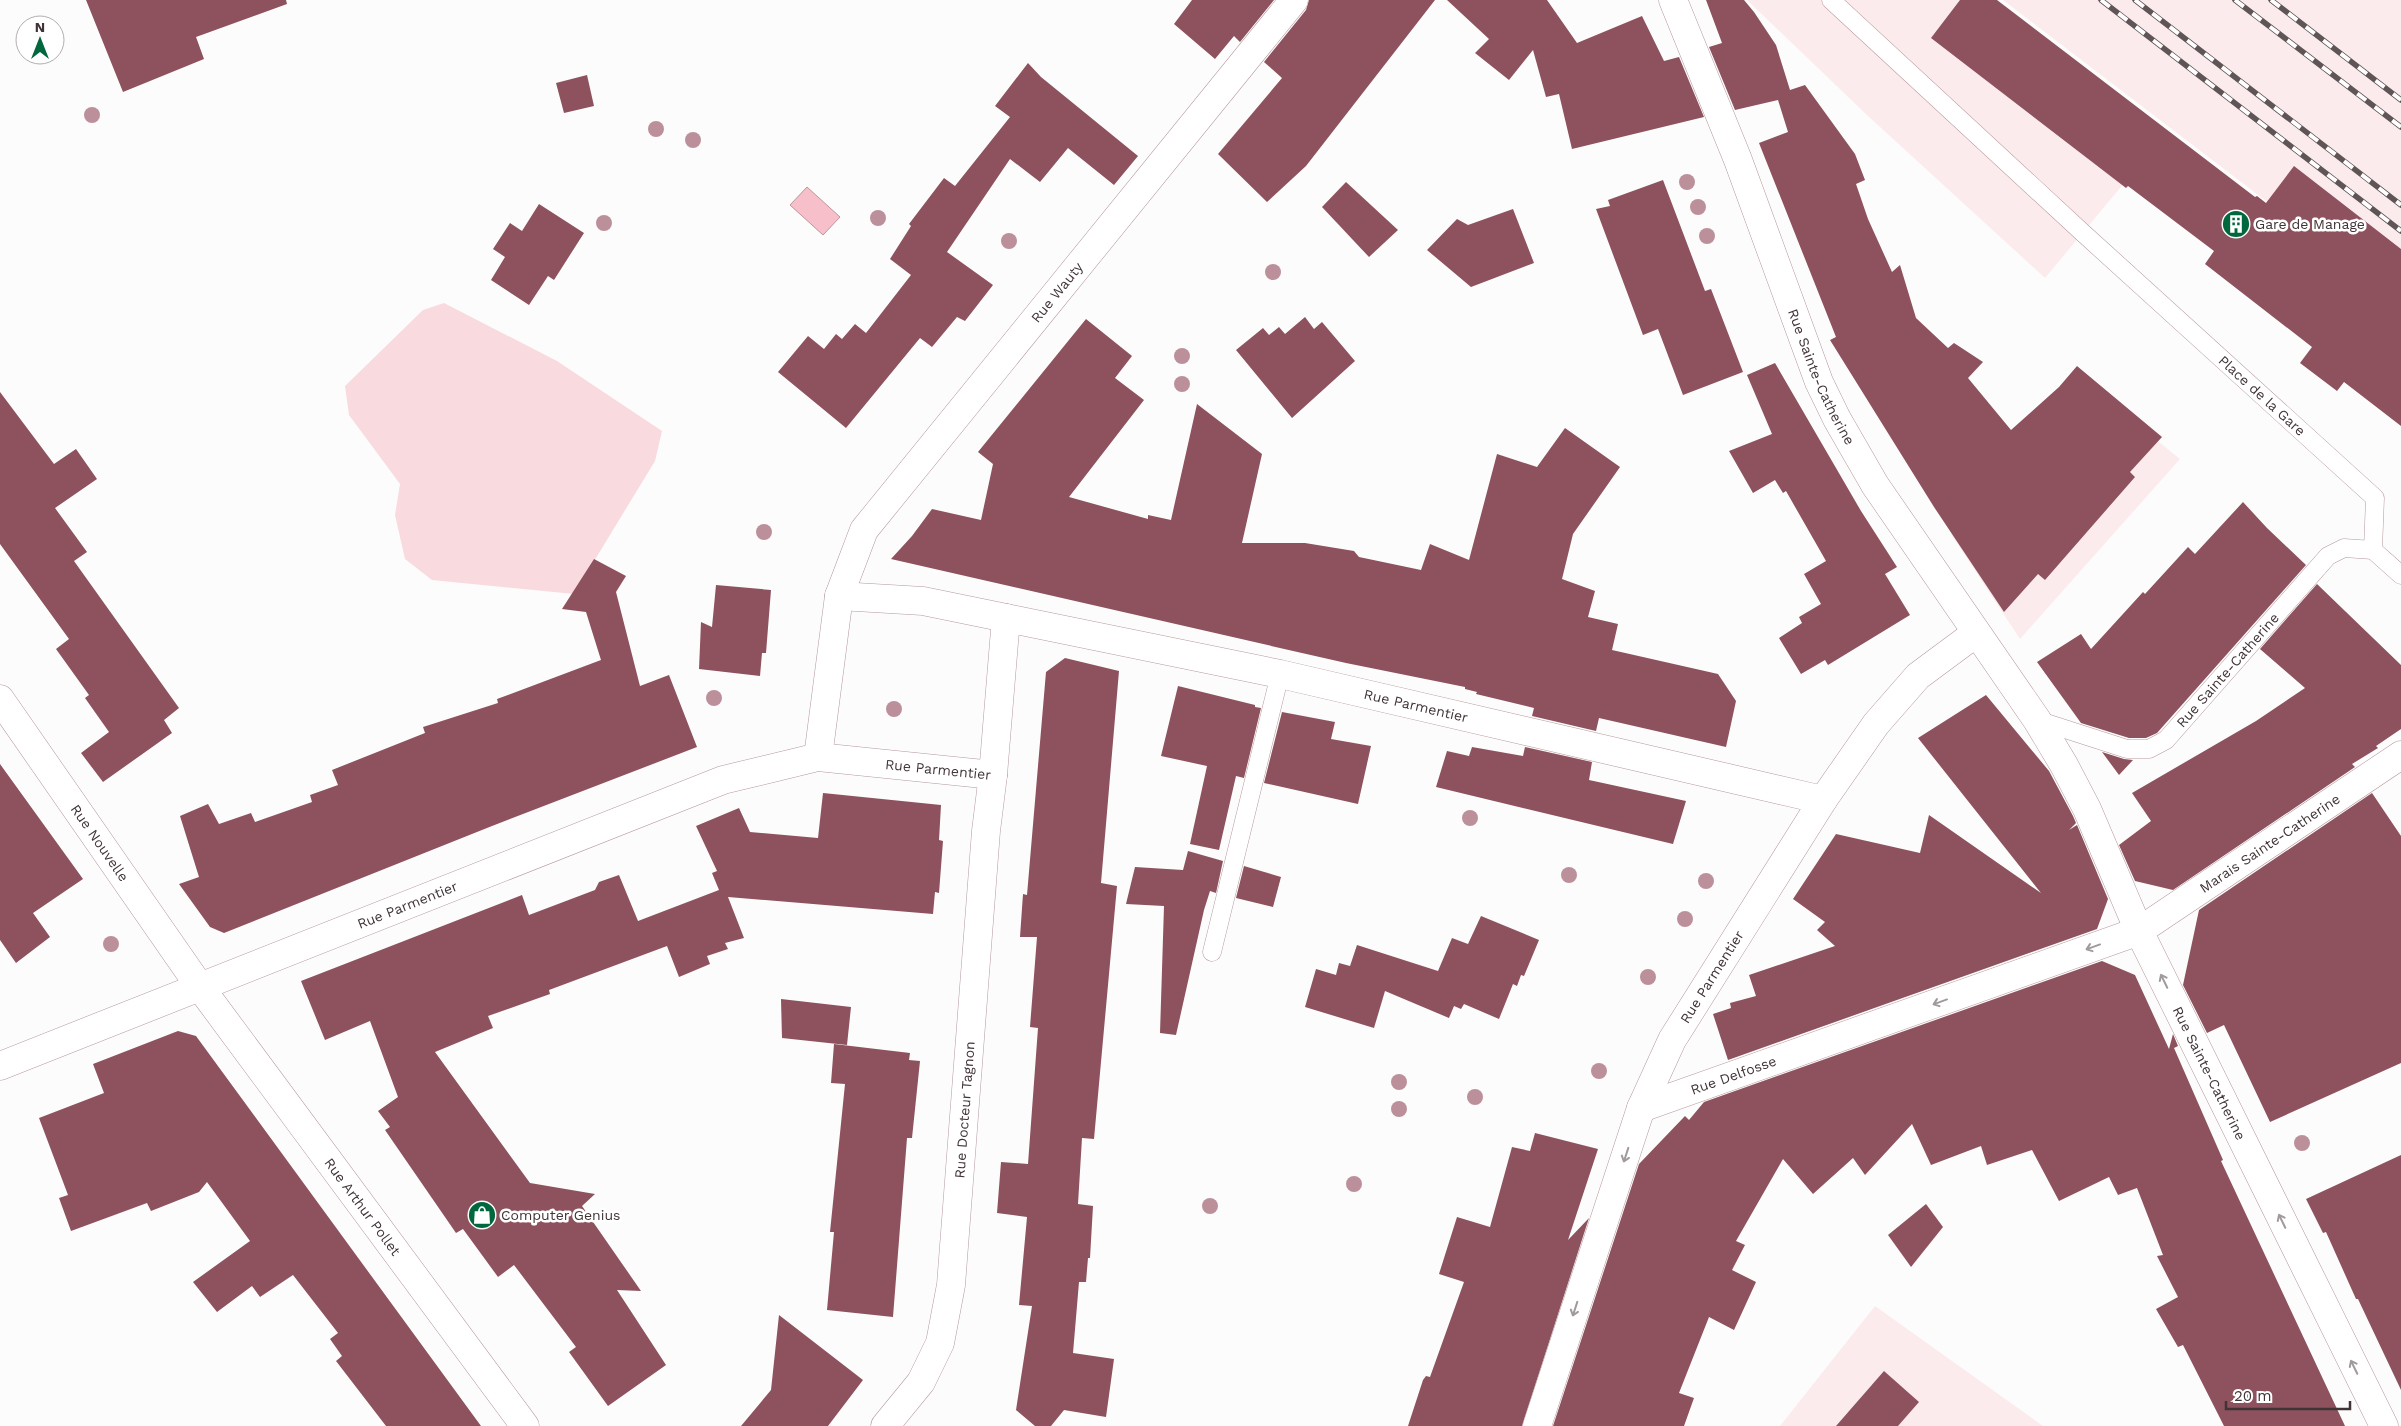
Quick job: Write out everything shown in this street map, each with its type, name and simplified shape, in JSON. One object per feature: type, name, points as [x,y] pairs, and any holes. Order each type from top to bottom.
[{"type":"street","name":"Rue Wauty","points":[[839,596],[864,530],[1294,0]]},
{"type":"street","name":"Rue Sainte-Catherine","points":[[1673,0],[1738,160],[1819,382],[1837,419],[1875,484],[2037,720],[2064,765],[2087,809],[2139,931],[2384,1426]]},
{"type":"street","name":"Rue Parmentier","points":[[839,596],[923,601],[1280,674],[1823,800]]},
{"type":"street","points":[[818,757],[839,596]]},
{"type":"street","name":"Rue Parmentier","points":[[0,1066],[723,780],[818,757],[993,775],[1006,618]]},
{"type":"street","name":"Rue Parmentier","points":[[1641,1108],[1672,1040],[1823,800],[1876,724],[1918,676],[1976,633]]},
{"type":"street","name":"Rue Nouvelle","points":[[0,699],[200,987]]},
{"type":"street","name":"Marais Sainte-Catherine","points":[[2139,931],[2401,755]]},
{"type":"street","name":"Rue Docteur Tagnon","points":[[885,1426],[921,1382],[940,1343],[951,1285],[986,831],[993,775]]},
{"type":"street","name":"Rue Delfosse","points":[[1641,1108],[2139,931]]},
{"type":"street","name":"Rue Arthur Pollet","points":[[200,987],[525,1426]]},
{"type":"street","points":[[1537,1426],[1641,1108]]},
{"type":"lane","name":"Place de la Gare","points":[[1831,0],[2374,498],[2373,550]]},
{"type":"lane","name":"Rue Sainte-Catherine","points":[[2037,720],[2127,749],[2150,749],[2166,740],[2328,556],[2344,548],[2373,550]]},
{"type":"lane","points":[[2373,550],[2401,575]]},
{"type":"lane","points":[[1212,952],[1280,674]]},
{"type":"shaded area","points":[[1747,0],[1966,0],[2125,182],[2045,278],[1868,116]]},
{"type":"shaded area","points":[[2003,0],[2401,0],[2401,304]]},
{"type":"shaded area","points":[[807,187],[840,217],[823,235],[790,205]]},
{"type":"shaded area","points":[[444,303],[557,361],[662,431],[655,461],[574,594],[432,580],[405,559],[395,515],[400,484],[349,415],[345,386],[423,310]]},
{"type":"shaded area","points":[[2154,438],[2180,459],[2020,639],[1951,534],[1972,513]]},
{"type":"shaded area","points":[[1875,1306],[2043,1426],[1780,1426]]},
{"type":"building","points":[[86,0],[286,0],[287,4],[196,37],[204,59],[123,92]]},
{"type":"building","points":[[1192,0],[1274,0],[1240,42],[1234,36],[1215,59],[1174,24]]},
{"type":"building","points":[[1309,0],[1435,0],[1306,166],[1267,202],[1218,154],[1282,78],[1264,62],[1306,10]]},
{"type":"building","points":[[1447,0],[1547,0],[1577,43],[1642,16],[1664,61],[1679,57],[1704,117],[1572,149],[1559,94],[1546,97],[1533,50],[1509,80],[1475,53],[1489,39]]},
{"type":"building","points":[[1706,0],[1744,0],[1776,45],[1790,90],[1805,85],[1855,154],[1865,180],[1856,184],[1868,219],[1892,272],[1900,265],[1916,318],[1948,348],[1954,343],[1983,362],[1968,378],[2011,430],[2059,387],[2077,366],[2162,437],[2130,472],[2135,477],[2045,580],[2038,574],[2004,612],[1934,507],[1830,340],[1836,337],[1759,143],[1788,132],[1778,100],[1735,110],[1709,47],[1722,43]]},
{"type":"building","name":"Gare de Manage","points":[[1960,0],[1997,0],[2255,197],[2257,196],[2266,203],[2294,166],[2401,249],[2401,426],[2344,382],[2337,391],[2300,363],[2312,347],[2205,264],[2214,251],[2128,186],[2126,188],[1931,38]]},
{"type":"building","points":[[1028,63],[1041,77],[1138,156],[1114,185],[1068,148],[1040,182],[1010,159],[947,252],[993,285],[965,321],[957,317],[932,347],[920,338],[846,428],[778,372],[808,336],[824,349],[836,334],[842,339],[855,324],[866,333],[911,275],[890,259],[911,226],[909,224],[944,178],[955,186],[1010,117],[995,106]]},
{"type":"building","points":[[587,75],[594,106],[564,113],[556,83]]},
{"type":"building","points":[[1663,180],[1705,291],[1711,289],[1743,372],[1683,395],[1658,329],[1643,335],[1596,209],[1610,206],[1608,200]]},
{"type":"building","points":[[1346,182],[1398,230],[1369,257],[1322,207]]},
{"type":"building","points":[[539,204],[584,233],[554,280],[548,276],[529,305],[491,280],[505,257],[493,249],[510,223],[522,231]]},
{"type":"building","points":[[1513,209],[1534,263],[1471,287],[1427,250],[1457,219],[1468,225]]},
{"type":"building","points":[[1305,317],[1314,329],[1322,322],[1355,361],[1292,418],[1236,350],[1263,328],[1269,335],[1279,327],[1285,334]]},
{"type":"building","points":[[1086,319],[1132,356],[1115,378],[1144,400],[1069,497],[1148,519],[1148,515],[1171,520],[1197,404],[1262,454],[1242,543],[1305,543],[1354,551],[1359,557],[1421,570],[1430,544],[1469,560],[1497,454],[1537,467],[1565,428],[1620,467],[1573,534],[1562,579],[1595,591],[1588,617],[1618,624],[1612,650],[1718,674],[1736,701],[1726,747],[1599,718],[1596,731],[1532,716],[1534,708],[1476,694],[1477,692],[1465,689],[1465,687],[1346,663],[891,559],[912,536],[932,509],[981,520],[993,464],[978,452]]},
{"type":"building","points":[[1775,363],[1861,511],[1897,567],[1885,574],[1910,615],[1828,665],[1825,660],[1801,674],[1779,638],[1802,623],[1799,617],[1821,604],[1804,574],[1826,561],[1786,491],[1783,493],[1775,480],[1753,493],[1729,451],[1772,434],[1747,375]]},
{"type":"building","points":[[0,392],[54,464],[76,449],[97,479],[55,508],[87,552],[74,561],[179,708],[164,720],[172,733],[103,782],[81,753],[109,732],[85,698],[89,695],[56,649],[69,639],[0,544]]},
{"type":"building","points":[[2243,502],[2306,565],[2157,733],[2146,738],[2129,738],[2081,723],[2037,662],[2081,634],[2091,649],[2143,592],[2145,594],[2188,547],[2195,554]]},
{"type":"building","points":[[594,559],[626,576],[616,592],[640,686],[669,675],[697,747],[492,826],[224,933],[210,927],[179,884],[199,877],[180,816],[208,804],[219,824],[251,813],[255,822],[312,802],[310,795],[338,785],[332,770],[425,733],[423,727],[498,703],[497,699],[601,660],[586,612],[562,609]]},
{"type":"building","points":[[2317,584],[2401,665],[2401,729],[2376,746],[2378,748],[2352,764],[2355,767],[2173,890],[2135,881],[2119,845],[2151,821],[2132,793],[2256,721],[2305,688],[2260,649]]},
{"type":"building","points":[[716,585],[771,590],[766,653],[762,653],[760,676],[699,669],[701,622],[712,627]]},
{"type":"building","points":[[1065,658],[1119,671],[1101,883],[1117,886],[1094,1139],[1082,1138],[1078,1204],[1093,1206],[1090,1258],[1088,1258],[1086,1282],[1079,1282],[1073,1353],[1114,1359],[1106,1417],[1064,1410],[1051,1426],[1035,1426],[1016,1410],[1032,1306],[1019,1305],[1027,1217],[997,1213],[1001,1162],[1028,1164],[1038,1028],[1030,1027],[1037,937],[1020,937],[1023,894],[1027,895],[1046,672]]},
{"type":"building","points":[[1178,686],[1261,708],[1244,778],[1236,776],[1219,850],[1190,844],[1207,766],[1161,756]]},
{"type":"building","points":[[1986,695],[2049,771],[2073,816],[2076,823],[2069,830],[2077,825],[2108,899],[2097,929],[1728,1060],[1713,1014],[1731,1008],[1730,1003],[1756,996],[1749,975],[1835,946],[1817,930],[1825,922],[1793,899],[1836,834],[1920,853],[1929,815],[2041,893],[1918,738]]},
{"type":"building","points":[[1282,712],[1335,722],[1331,739],[1371,746],[1358,804],[1264,783]]},
{"type":"building","points":[[1472,747],[1523,756],[1525,747],[1592,762],[1589,780],[1686,801],[1673,844],[1436,787],[1447,751],[1469,756]]},
{"type":"building","points":[[2102,752],[2124,759],[2133,760],[2119,775]]},
{"type":"building","points":[[0,764],[83,879],[33,913],[50,937],[16,963],[0,940]]},
{"type":"building","points":[[823,793],[941,805],[939,840],[943,841],[939,893],[935,892],[933,914],[728,897],[744,938],[725,943],[728,949],[707,956],[710,964],[679,977],[667,946],[549,990],[550,994],[488,1016],[493,1028],[435,1052],[530,1183],[595,1194],[582,1206],[641,1291],[617,1290],[666,1365],[608,1406],[569,1352],[576,1347],[514,1265],[498,1277],[463,1229],[456,1233],[385,1130],[390,1127],[378,1111],[398,1097],[370,1021],[325,1040],[301,981],[522,895],[529,915],[595,890],[599,882],[619,875],[638,921],[719,890],[712,873],[717,871],[696,826],[739,808],[750,832],[818,838]]},
{"type":"building","points":[[2372,793],[2401,836],[2401,1063],[2270,1122],[2224,1025],[2207,1033],[2183,985],[2199,910]]},
{"type":"building","points":[[1188,851],[1223,861],[1216,893],[1210,891],[1204,910],[1176,1035],[1160,1033],[1164,906],[1126,904],[1135,867],[1183,870]]},
{"type":"building","points":[[1244,866],[1281,877],[1273,907],[1236,898]]},
{"type":"building","points":[[1481,916],[1539,940],[1524,976],[1521,975],[1517,986],[1513,984],[1499,1019],[1464,1004],[1461,1009],[1454,1006],[1449,1018],[1385,991],[1374,1028],[1305,1007],[1316,969],[1336,975],[1339,963],[1350,966],[1357,945],[1438,971],[1452,938],[1468,944]]},
{"type":"building","points":[[2102,961],[2135,975],[2169,1049],[2173,1034],[2178,1046],[2174,1048],[2223,1160],[2221,1161],[2345,1426],[2224,1426],[2183,1345],[2178,1347],[2156,1309],[2178,1297],[2157,1256],[2163,1255],[2137,1188],[2118,1195],[2109,1177],[2059,1201],[2032,1150],[1987,1165],[1981,1146],[1931,1165],[1912,1124],[1865,1175],[1853,1158],[1813,1194],[1783,1159],[1736,1241],[1745,1245],[1732,1270],[1756,1282],[1734,1330],[1709,1317],[1679,1393],[1694,1398],[1684,1426],[1553,1426],[1639,1164],[1685,1116],[1689,1120],[1704,1102]]},
{"type":"building","points":[[781,999],[851,1007],[847,1045],[782,1038]]},
{"type":"building","points":[[178,1031],[196,1036],[481,1426],[386,1426],[336,1361],[342,1356],[330,1339],[338,1333],[293,1275],[260,1297],[252,1286],[217,1312],[193,1282],[250,1241],[207,1182],[199,1192],[151,1211],[147,1203],[71,1231],[59,1198],[68,1195],[39,1118],[104,1093],[93,1064]]},
{"type":"building","points":[[834,1044],[910,1053],[909,1060],[920,1061],[912,1138],[907,1138],[893,1317],[827,1310],[834,1232],[830,1232],[845,1084],[831,1083]]},
{"type":"building","points":[[1535,1133],[1598,1149],[1568,1240],[1589,1218],[1522,1426],[1408,1426],[1423,1380],[1426,1376],[1430,1377],[1464,1282],[1439,1274],[1457,1217],[1490,1227],[1512,1147],[1530,1151]]},
{"type":"building","points":[[2401,1155],[2401,1390],[2358,1299],[2356,1299],[2326,1232],[2323,1233],[2306,1199]]},
{"type":"building","points":[[1926,1204],[1943,1227],[1911,1267],[1888,1235]]},
{"type":"building","points":[[779,1315],[863,1380],[828,1426],[741,1426],[771,1390]]},
{"type":"building","points":[[1884,1371],[1919,1402],[1898,1426],[1836,1426]]},
{"type":"railway","points":[[2101,0],[2401,231]]},
{"type":"railway","points":[[2135,0],[2401,205]]},
{"type":"railway","points":[[2235,0],[2401,127]]},
{"type":"railway","points":[[2271,0],[2401,100]]},
{"type":"place","name":"Gare de Manage","points":[[2236,224]]},
{"type":"place","name":"Computer Genius","points":[[482,1215]]}]
